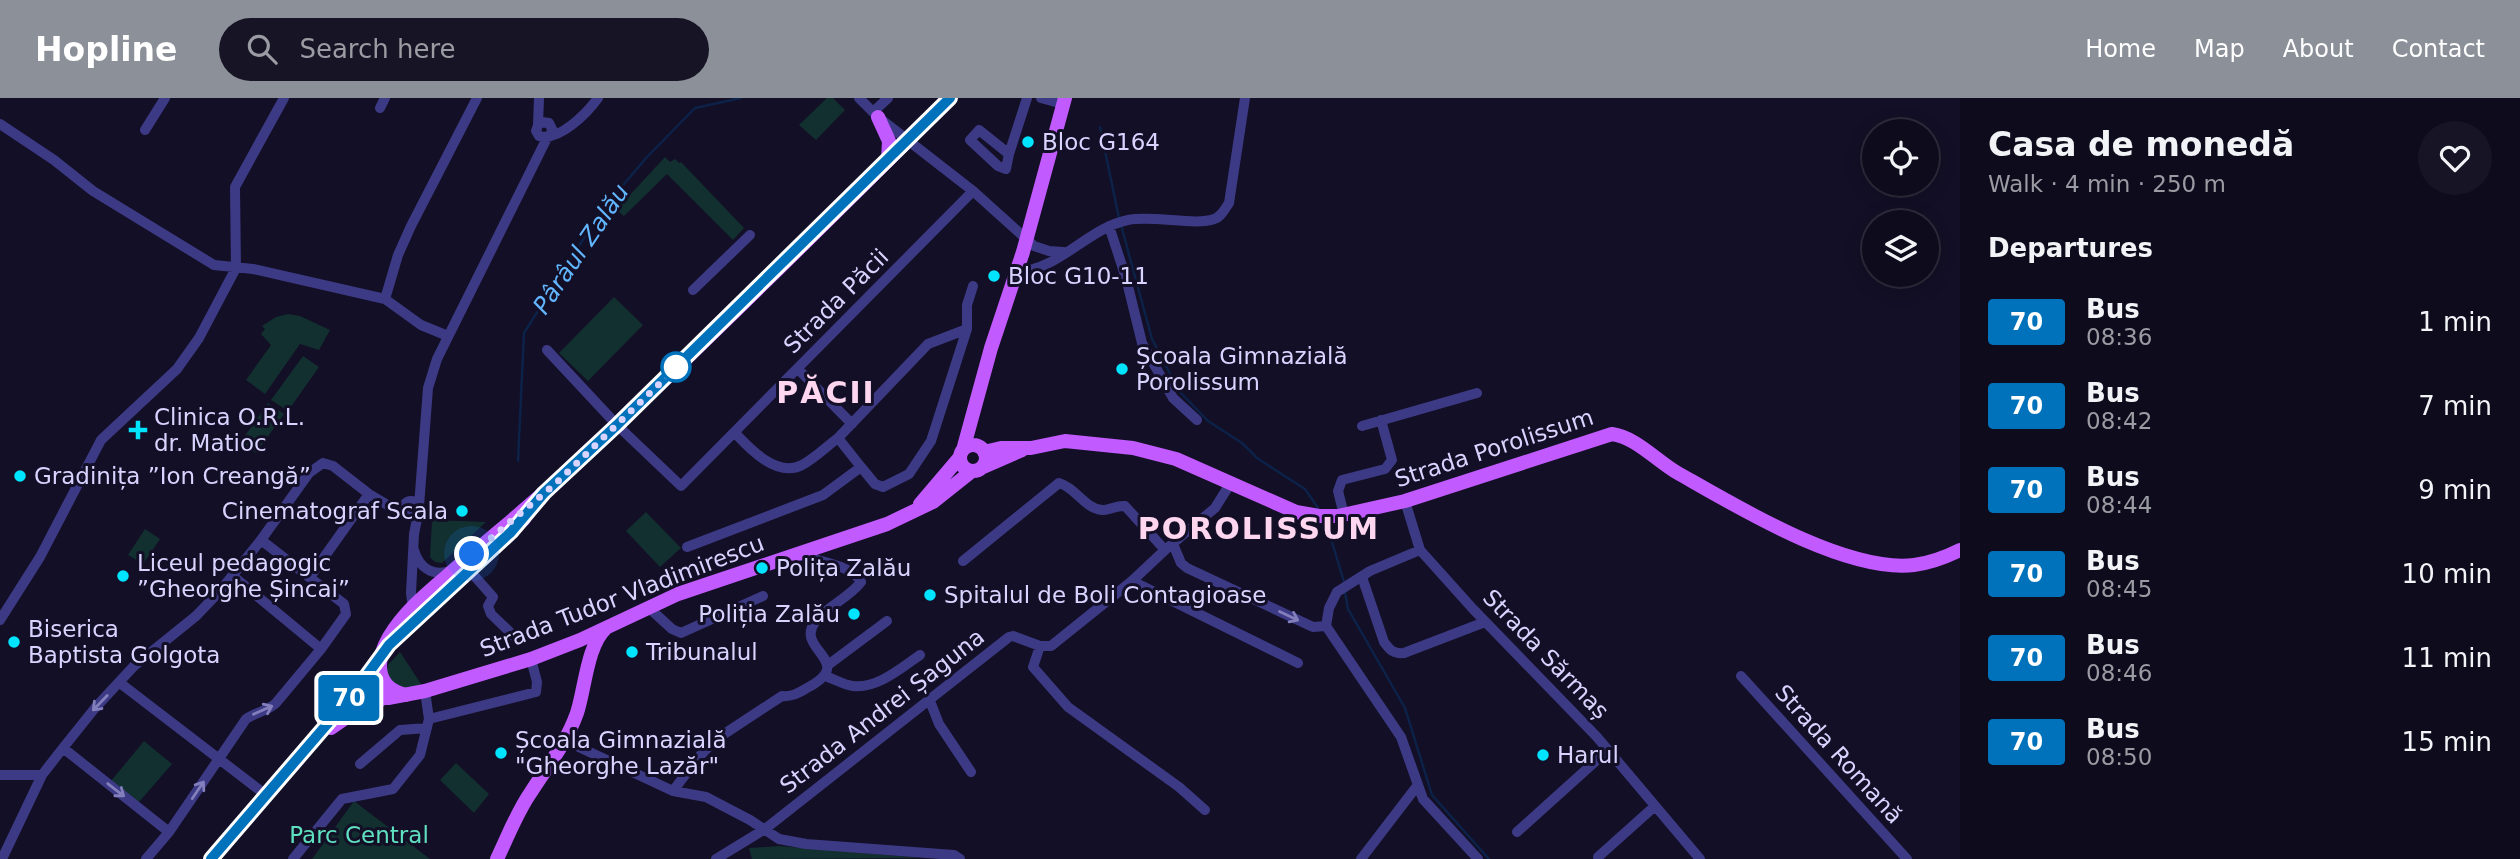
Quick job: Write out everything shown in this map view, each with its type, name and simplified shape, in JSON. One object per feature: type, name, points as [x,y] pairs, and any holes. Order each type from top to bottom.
[{"type":"main road","points":[[211,859],[353,694],[380,656],[389,638],[544,493],[613,420],[950,98]]},
{"type":"main road","name":"Strada Tudor Vladimirescu","points":[[904,516],[931,492],[962,453],[991,348],[1017,271],[1064,101]]},
{"type":"main road","points":[[876,114],[889,141],[888,160]]},
{"type":"main road","name":"Strada Tudor Vladimirescu","points":[[353,694],[388,698],[406,695],[531,660],[648,607],[726,577],[860,535],[904,516],[945,494],[980,459],[973,419]]},
{"type":"main road","name":"Strada Porolissum","points":[[962,453],[974,445],[980,459],[1001,448],[1023,449],[1065,441],[1133,448],[1176,459],[1296,512],[1319,516],[1344,515],[1405,501],[1612,434],[1627,438],[1677,472],[1793,534],[1838,553],[1881,563],[1905,565],[1931,561],[1960,550]]},
{"type":"main road","points":[[962,453],[964,468],[980,459]]},
{"type":"main road","points":[[497,859],[522,806],[566,741],[596,639],[610,625]]},
{"type":"main road","points":[[580,640],[587,639],[592,643],[591,657]]},
{"type":"main road","points":[[561,648],[573,649],[581,654],[586,668],[585,683]]},
{"type":"main road","points":[[380,656],[382,674],[388,687],[394,692],[406,695]]},
{"type":"main road","points":[[308,747],[350,715],[388,698]]},
{"type":"street","points":[[0,620],[40,557],[101,440],[177,369],[200,338],[236,268],[235,187],[284,98]]},
{"type":"street","points":[[386,299],[398,255],[411,226],[478,98]]},
{"type":"street","points":[[539,98],[545,129]]},
{"type":"street","points":[[418,610],[411,593],[414,547],[412,509],[419,487],[428,388],[448,336],[488,261],[545,129],[545,98]]},
{"type":"street","points":[[545,129],[576,122],[598,98]]},
{"type":"street","points":[[859,98],[1026,238],[1041,249],[1056,253],[1066,252]]},
{"type":"street","points":[[876,114],[888,98]]},
{"type":"street","points":[[1009,154],[1027,98]]},
{"type":"street","points":[[1041,98],[1064,101]]},
{"type":"street","points":[[1017,271],[1034,269],[1112,225],[1128,220],[1147,217],[1203,221],[1221,215],[1228,203],[1245,98]]},
{"type":"street","points":[[145,130],[163,99]]},
{"type":"street","points":[[0,124],[54,160],[93,191],[214,265],[253,269],[386,299],[421,325],[448,336]]},
{"type":"street","name":"Strada Păcii","points":[[613,420],[681,486],[973,191]]},
{"type":"street","points":[[1112,225],[1142,343],[1173,398],[1197,421]]},
{"type":"street","points":[[693,290],[750,235]]},
{"type":"street","points":[[838,438],[875,484],[883,487],[909,474],[931,441],[967,330],[967,305],[973,286]]},
{"type":"street","points":[[735,433],[754,453],[771,464],[800,467],[838,438],[928,344],[967,330]]},
{"type":"street","points":[[547,350],[613,420]]},
{"type":"street","points":[[798,369],[852,424]]},
{"type":"street","points":[[1362,426],[1477,393]]},
{"type":"street","points":[[1344,515],[1338,488],[1342,480],[1385,469],[1391,463],[1393,457],[1381,420]]},
{"type":"street","points":[[2,859],[42,775],[63,748],[148,653],[196,616],[233,576],[309,473],[323,463],[333,466],[389,506],[412,509]]},
{"type":"street","points":[[687,547],[823,495],[861,467]]},
{"type":"street","points":[[962,561],[1059,483],[1065,484],[1093,507],[1102,510],[1125,506],[1169,547],[1187,568],[1313,627],[1326,626]]},
{"type":"street","points":[[1205,810],[1180,788],[1068,707],[1033,667],[1040,646],[1051,646],[1132,581],[1215,508],[1230,484]]},
{"type":"street","points":[[310,577],[369,494]]},
{"type":"street","name":"Strada Sărmaș","points":[[1405,501],[1420,550],[1608,750],[1700,859]]},
{"type":"street","points":[[146,859],[169,832],[246,719],[276,703],[346,614],[346,608],[261,540]]},
{"type":"street","points":[[414,547],[420,563],[434,574],[463,569],[493,597],[488,607],[491,614],[515,636],[520,637]]},
{"type":"street","points":[[1420,550],[1337,592],[1329,608],[1326,626],[1401,737],[1423,799],[1478,859]]},
{"type":"street","points":[[796,554],[846,569],[858,576],[861,582],[815,622],[810,634],[827,671],[851,686],[866,686],[893,674],[920,655]]},
{"type":"street","points":[[233,576],[321,649]]},
{"type":"street","points":[[1357,580],[1384,642],[1397,654],[1485,622]]},
{"type":"street","points":[[1132,581],[1298,663]]},
{"type":"street","points":[[648,607],[671,629],[681,634],[763,596]]},
{"type":"street","points":[[673,791],[697,759],[716,740],[782,696],[790,697],[827,671],[887,621]]},
{"type":"street","name":"Strada Andrei Șaguna","points":[[716,859],[765,830],[1009,638],[1013,636],[1040,646]]},
{"type":"street","points":[[360,764],[400,730],[536,692],[537,682],[531,660]]},
{"type":"street","name":"Strada Romană","points":[[1741,676],[1907,859]]},
{"type":"street","points":[[120,683],[266,795]]},
{"type":"street","points":[[293,859],[342,799],[393,789],[421,755],[428,723],[425,691]]},
{"type":"street","points":[[930,701],[939,724],[971,772]]},
{"type":"street","points":[[566,741],[673,791],[706,797],[779,839],[806,844],[954,855],[960,859]]},
{"type":"street","points":[[63,748],[169,832]]},
{"type":"street","points":[[1517,832],[1608,750]]},
{"type":"street","points":[[0,775],[42,775]]},
{"type":"street","points":[[1361,859],[1417,786]]},
{"type":"street","points":[[1598,856],[1656,806]]},
{"type":"green space","points":[[827,98],[833,98],[845,110],[816,140],[799,125]]},
{"type":"green space","points":[[665,157],[670,162],[675,159],[681,162],[744,228],[733,240],[667,174],[624,216],[616,210]]},
{"type":"green space","points":[[614,297],[643,325],[588,381],[559,353]]},
{"type":"green space","points":[[288,314],[300,316],[330,330],[319,350],[300,344],[265,394],[246,380],[271,345],[261,334],[265,329],[262,326],[276,317]]},
{"type":"green space","points":[[303,356],[319,367],[288,411],[271,400]]},
{"type":"green space","points":[[268,403],[284,414],[256,453],[240,443]]},
{"type":"green space","points":[[646,512],[681,548],[660,567],[626,531]]},
{"type":"green space","points":[[432,520],[486,522],[442,563],[435,562],[430,557]]},
{"type":"green space","points":[[145,529],[160,539],[143,564],[128,555]]},
{"type":"green space","points":[[400,652],[421,684],[410,690],[398,690],[385,679],[388,665]]},
{"type":"green space","points":[[144,741],[172,764],[139,802],[111,781]]},
{"type":"green space","points":[[456,763],[489,794],[474,813],[440,780]]},
{"type":"green space","name":"Parc Central","points":[[354,801],[430,859],[312,859]]},
{"type":"green space","points":[[779,846],[922,858],[752,859],[749,848]]},
{"type":"waterway","name":"Pârâul Zalău","points":[[518,461],[524,333],[601,211],[647,157],[695,108],[741,98]]},
{"type":"waterway","points":[[1100,127],[1119,218]]},
{"type":"waterway","points":[[1121,225],[1152,339],[1179,391],[1208,421],[1242,443],[1257,458],[1305,489],[1318,508]]},
{"type":"waterway","points":[[1326,522],[1344,582]]},
{"type":"waterway","points":[[1345,592],[1348,609],[1405,708],[1432,795],[1489,859]]},
{"type":"bus line","name":"70","points":[[211,859],[353,694],[389,645],[511,532],[544,493],[617,425],[950,98]]},
{"type":"place","name":"Bloc G164","points":[[1028,142]]},
{"type":"place","name":"Bloc G10-11","points":[[994,276]]},
{"type":"place","name":"Școala Gimnazială Porolissum","points":[[1122,369]]},
{"type":"place","name":"Clinica O.R.L. dr. Matioc","points":[[138,430]]},
{"type":"place","name":"Gradinița ”Ion Creangă”","points":[[20,476]]},
{"type":"place","name":"Cinematograf Scala","points":[[462,511]]},
{"type":"place","name":"Polița Zalău","points":[[762,568]]},
{"type":"place","name":"Liceul pedagogic ”Gheorghe Șincai”","points":[[123,576]]},
{"type":"place","name":"Spitalul de Boli Contagioase","points":[[930,595]]},
{"type":"place","name":"Poliția Zalău","points":[[854,614]]},
{"type":"place","name":"Biserica Baptista Golgota","points":[[14,642]]},
{"type":"place","name":"Tribunalul","points":[[632,652]]},
{"type":"place","name":"Școala Gimnazială \"Gheorghe Lazăr\"","points":[[501,753]]},
{"type":"place","name":"Harul","points":[[1543,755]]},
{"type":"district","name":"PĂCII","points":[[826,392]]},
{"type":"district","name":"POROLISSUM","points":[[1259,528]]},
{"type":"route","points":[[472,554],[554,485],[680,364],[676,367]]}]
